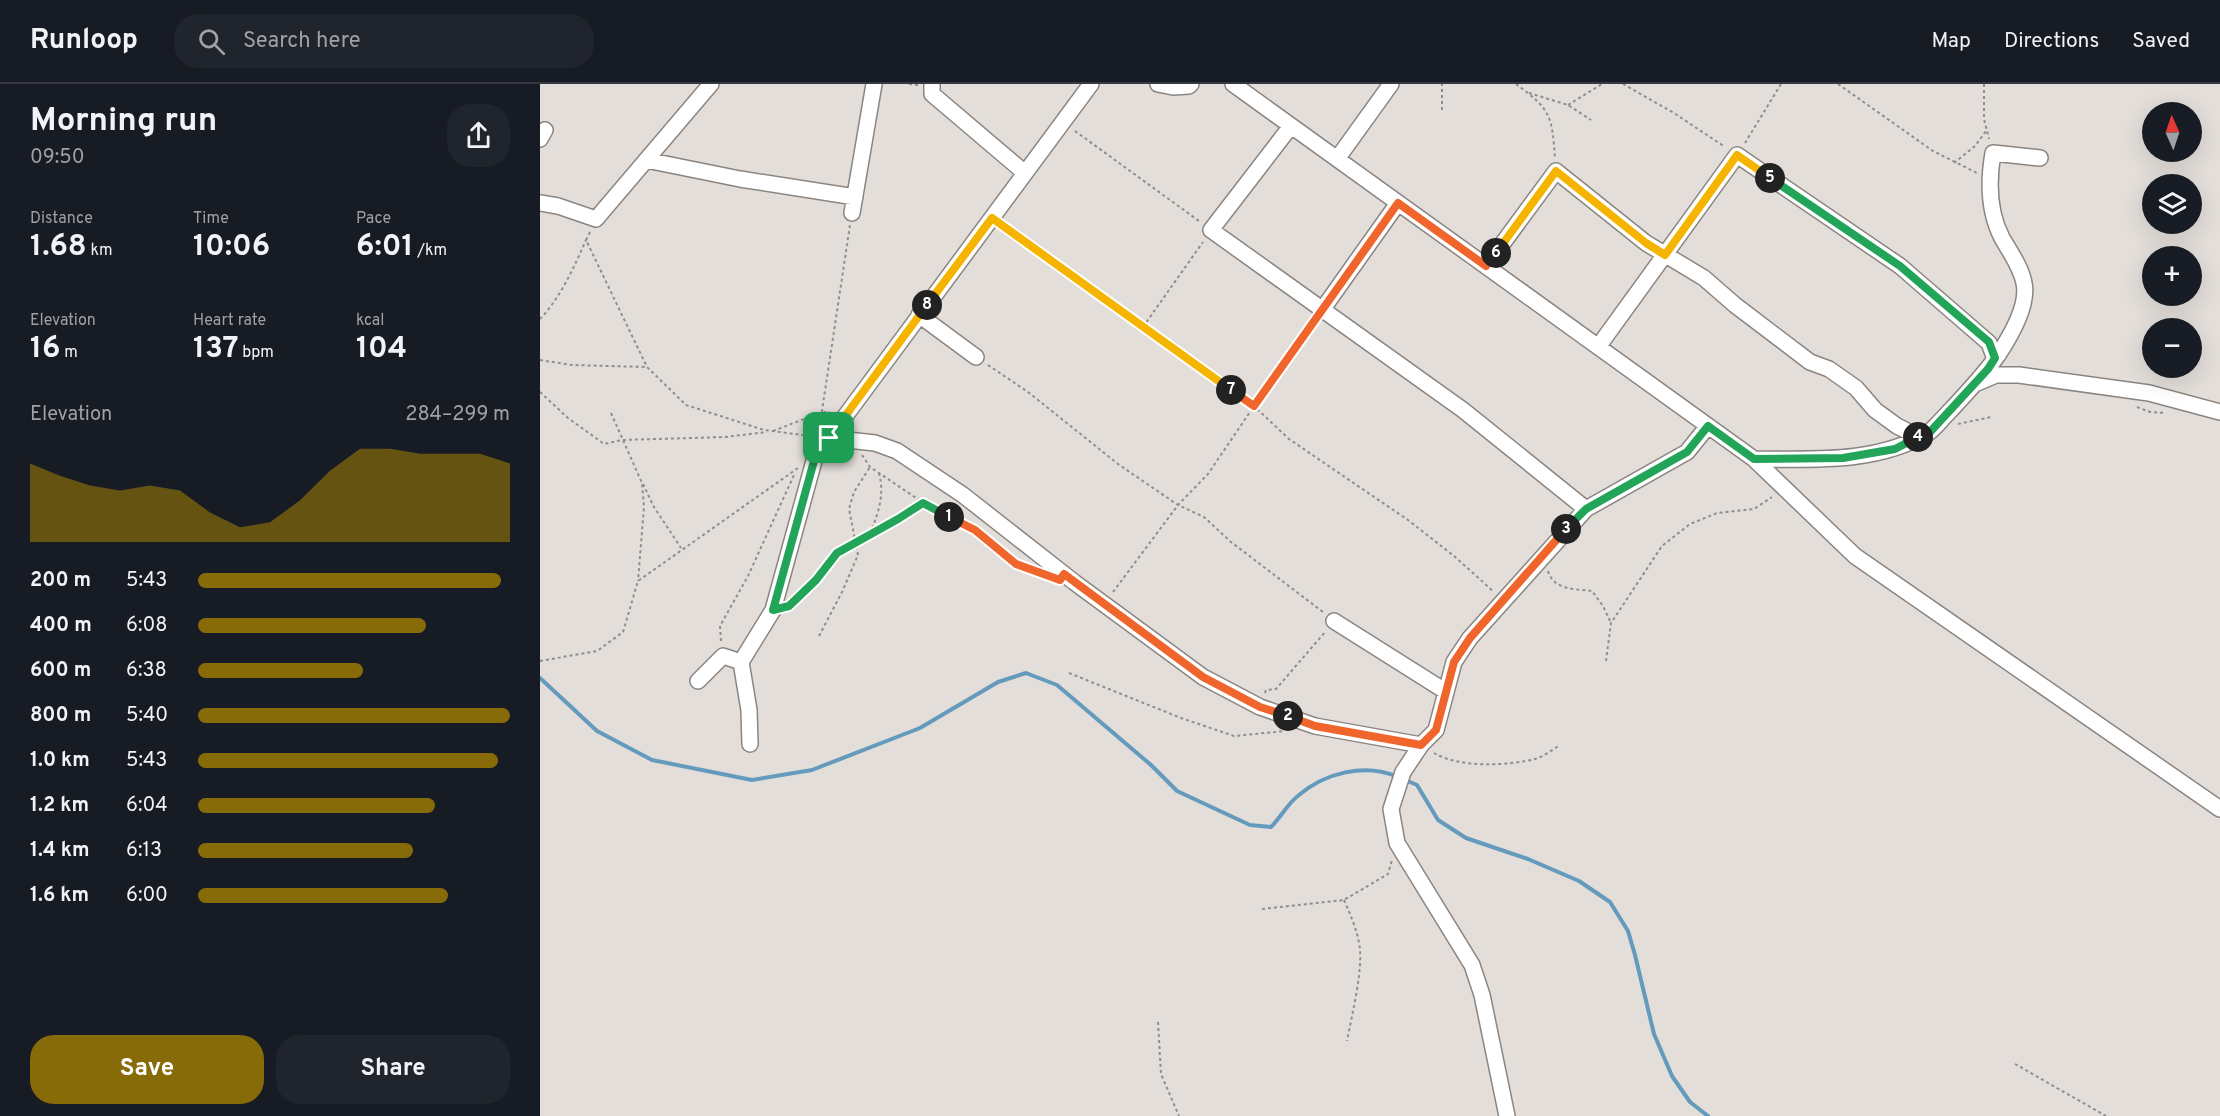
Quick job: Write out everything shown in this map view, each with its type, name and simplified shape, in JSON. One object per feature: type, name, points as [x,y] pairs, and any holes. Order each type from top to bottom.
[{"type":"street","points":[[540,203],[558,206],[596,219],[711,84]]},
{"type":"street","points":[[852,213],[874,84]]},
{"type":"street","points":[[932,84],[932,94],[1025,173]]},
{"type":"street","points":[[750,744],[749,710],[741,662],[773,610],[817,450],[829,438],[1091,84]]},
{"type":"street","points":[[1158,84],[1173,87],[1191,84]]},
{"type":"street","points":[[1233,84],[1754,459],[1856,556],[2220,809]]},
{"type":"street","points":[[1337,159],[1391,84]]},
{"type":"street","points":[[1292,126],[1211,230],[1463,410],[1586,509]]},
{"type":"street","points":[[1754,459],[1843,458],[1895,449],[1924,434],[1975,384],[2012,335],[2022,306],[2025,284],[2001,235],[1991,205],[1989,178],[1993,153],[2040,158]]},
{"type":"street","points":[[1598,347],[1737,155],[1900,266],[1989,342],[1995,358]]},
{"type":"street","points":[[646,160],[740,179],[855,197]]},
{"type":"street","points":[[1486,266],[1556,171],[1646,243],[1704,278],[1735,305],[1810,362],[1829,369],[1856,388],[1875,410],[1897,426],[1924,434]]},
{"type":"street","points":[[1322,310],[1398,203]]},
{"type":"street","points":[[919,315],[976,357]]},
{"type":"street","points":[[1975,384],[1996,375],[2019,375],[2149,393],[2220,412]]},
{"type":"street","points":[[1507,1116],[1482,995],[1472,965],[1397,843],[1391,809],[1401,779],[1421,745],[1436,730],[1454,662],[1470,638],[1544,553],[1586,509],[1687,452],[1708,426]]},
{"type":"street","points":[[829,438],[875,443],[897,451],[963,495],[1203,677],[1260,707],[1315,726],[1421,745]]},
{"type":"street","points":[[1334,621],[1445,691]]},
{"type":"street","points":[[698,681],[723,656],[741,662]]},
{"type":"path","points":[[1442,84],[1442,110]]},
{"type":"path","points":[[1516,84],[1537,100],[1549,114],[1556,171]]},
{"type":"path","points":[[1568,105],[1602,84]]},
{"type":"path","points":[[1623,84],[1674,113],[1737,155],[1781,84]]},
{"type":"path","points":[[1838,84],[1900,129],[1954,163],[1989,178]]},
{"type":"path","points":[[1984,84],[1984,119],[1993,153]]},
{"type":"path","points":[[1526,92],[1568,105],[1591,120]]},
{"type":"path","points":[[1063,122],[1211,230],[1143,327]]},
{"type":"path","points":[[1954,163],[1976,146],[1987,130]]},
{"type":"path","points":[[540,392],[568,418],[604,444],[622,440],[725,437],[771,431],[822,412],[852,213]]},
{"type":"path","points":[[992,218],[1254,406],[1289,439],[1408,520],[1503,600]]},
{"type":"path","points":[[540,319],[548,311],[572,272],[596,219]]},
{"type":"path","points":[[586,240],[647,367],[686,405],[771,431],[829,438]]},
{"type":"path","points":[[1104,604],[1178,505],[1208,474],[1322,310]]},
{"type":"path","points":[[976,357],[1028,392],[1118,464],[1178,505],[1204,517],[1231,542],[1334,621],[1276,689],[1266,690],[1260,707]]},
{"type":"path","points":[[540,360],[572,365],[647,367]]},
{"type":"path","points":[[611,412],[654,507],[681,548]]},
{"type":"path","points":[[1924,434],[1991,417]]},
{"type":"path","points":[[852,440],[870,467],[923,503],[975,530],[1016,564],[1038,572]]},
{"type":"path","points":[[638,581],[681,548],[798,468],[817,450]]},
{"type":"path","points":[[819,636],[858,555],[849,509],[854,492],[870,467]]},
{"type":"path","points":[[723,656],[720,626],[748,576],[798,468]]},
{"type":"path","points":[[869,534],[880,507],[883,487],[879,473]]},
{"type":"path","points":[[540,661],[597,651],[623,632],[638,581],[644,507],[642,483]]},
{"type":"path","points":[[1606,662],[1611,623],[1662,546],[1690,524],[1717,513],[1754,509],[1785,489]]},
{"type":"path","points":[[773,610],[789,606],[816,580],[837,553],[923,503]]},
{"type":"path","points":[[1544,553],[1550,576],[1556,584],[1592,591],[1603,606],[1611,623]]},
{"type":"path","points":[[1069,673],[1181,718],[1234,736],[1262,735],[1315,726]]},
{"type":"path","points":[[1421,745],[1442,758],[1482,765],[1537,759],[1560,745]]},
{"type":"path","points":[[1262,909],[1344,900],[1388,874],[1397,843]]},
{"type":"path","points":[[1344,900],[1354,921],[1360,949],[1347,1041]]},
{"type":"path","points":[[1158,1022],[1161,1074],[1179,1116]]},
{"type":"path","points":[[2015,1064],[2106,1116]]},
{"type":"waterway","points":[[540,678],[597,731],[652,760],[752,780],[812,770],[920,728],[998,682],[1026,673],[1057,685],[1151,765],[1177,791],[1250,825],[1271,827],[1295,798],[1309,787],[1333,776],[1358,770],[1384,772],[1396,776]]},
{"type":"waterway","points":[[1403,779],[1417,785],[1438,820],[1466,838],[1528,859],[1579,881],[1610,902],[1628,931],[1654,1034],[1672,1076],[1690,1102],[1708,1116]]},
{"type":"route","points":[[1737,155],[1900,266],[1989,342],[1995,358],[1988,369],[1930,432],[1895,449],[1843,458],[1754,459],[1708,426],[1687,452],[1616,490],[1586,509],[1544,553],[1470,638],[1454,662],[1436,730],[1421,745],[1315,726],[1260,707],[1203,677],[1064,574],[1060,580],[1016,564],[975,530],[923,503],[837,553],[816,580],[789,606],[773,610],[817,450],[829,438],[992,218],[1254,406],[1398,203],[1486,266],[1556,171],[1646,243],[1665,255],[1737,155]]}]
